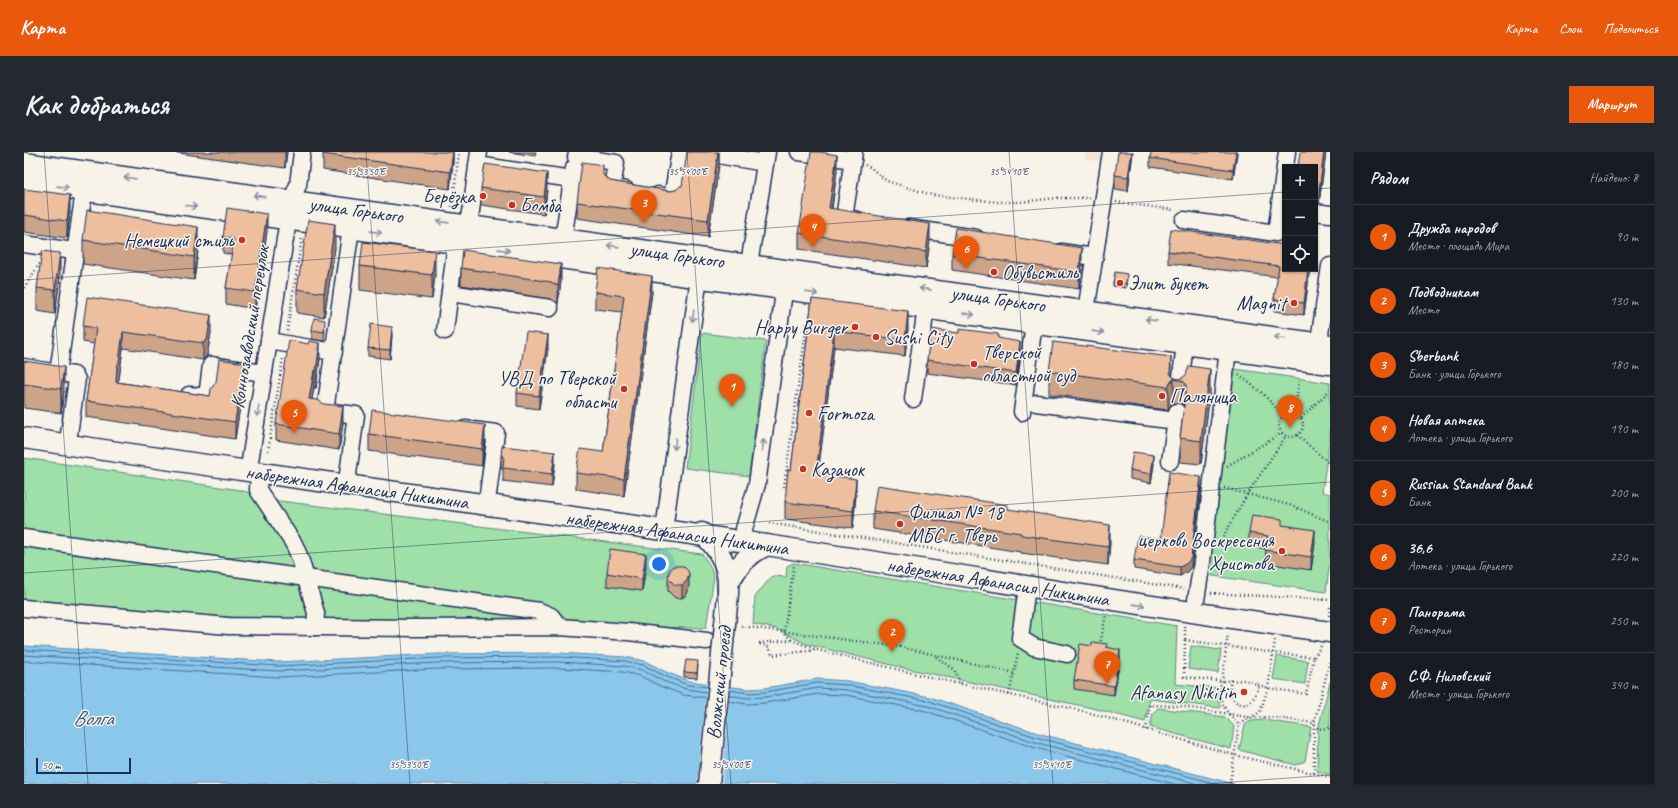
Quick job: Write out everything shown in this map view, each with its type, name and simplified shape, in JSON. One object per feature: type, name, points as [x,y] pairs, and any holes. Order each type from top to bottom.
[{"type":"main road","name":"улица Горького","points":[[24,163],[290,210],[351,228],[699,277],[747,274]]},
{"type":"main road","name":"улица Горького","points":[[24,182],[84,190],[469,226],[563,239],[786,280],[926,308],[1228,350],[1324,353]]},
{"type":"main road","name":"улица Горького","points":[[786,280],[1086,311],[1324,353]]},
{"type":"main road","name":"набережная Афанасия Никитина","points":[[24,427],[254,467],[348,474],[488,494],[743,535],[1197,604],[1326,637]]},
{"type":"main road","name":"набережная Афанасия Никитина","points":[[24,438],[254,467],[670,523]]},
{"type":"main road","name":"Волжский проезд","points":[[670,523],[692,525],[706,536],[716,546],[723,558],[728,572],[730,625],[709,784]]},
{"type":"main road","name":"набережная Афанасия Никитина","points":[[706,536],[743,535],[767,545],[1027,587],[1197,604],[1330,620]]},
{"type":"main road","name":"Волжский проезд","points":[[729,582],[743,535]]},
{"type":"main road","name":"Волжский проезд","points":[[729,582],[745,559],[755,551],[767,545]]},
{"type":"street","name":"Коннозаводский переулок","points":[[302,152],[298,185],[290,210],[264,372],[254,467],[258,490],[294,544],[300,558],[315,620]]},
{"type":"street","points":[[563,239],[576,154],[616,163],[612,188],[672,198],[680,152]]},
{"type":"street","points":[[700,152],[766,157],[747,274]]},
{"type":"street","points":[[800,152],[854,156],[844,218],[993,241]]},
{"type":"street","points":[[1086,311],[1111,152]]},
{"type":"street","points":[[1283,200],[1287,152]]},
{"type":"street","points":[[469,226],[478,159],[572,178]]},
{"type":"street","points":[[58,373],[74,251],[84,190]]},
{"type":"street","points":[[1181,215],[1276,233],[1282,207]]},
{"type":"street","points":[[1318,212],[1330,214]]},
{"type":"street","points":[[348,474],[364,416],[326,411],[351,228]]},
{"type":"street","points":[[445,331],[456,243]]},
{"type":"street","points":[[24,244],[74,251]]},
{"type":"street","points":[[1048,250],[1094,257]]},
{"type":"street","points":[[1324,353],[1330,266]]},
{"type":"street","points":[[670,523],[669,490],[699,277]]},
{"type":"street","points":[[743,535],[757,484],[786,280]]},
{"type":"street","points":[[450,293],[550,308]]},
{"type":"street","points":[[913,399],[926,308]]},
{"type":"street","points":[[1022,412],[1034,323]]},
{"type":"street","points":[[269,341],[334,352]]},
{"type":"street","points":[[1180,393],[1185,344]]},
{"type":"street","points":[[1197,604],[1228,350]]},
{"type":"street","points":[[177,393],[207,397],[211,365],[264,372]]},
{"type":"street","points":[[24,368],[74,375],[77,379],[69,434]]},
{"type":"street","points":[[1036,403],[1176,416],[1170,461]]},
{"type":"street","points":[[450,427],[496,433],[488,494]]},
{"type":"street","points":[[24,538],[539,611],[551,616],[560,627]]},
{"type":"street","points":[[1027,587],[1020,638],[1034,647],[1067,654]]},
{"type":"street","points":[[24,608],[228,626],[315,620],[560,627],[628,632],[707,641]]},
{"type":"path","points":[[452,207],[459,152]]},
{"type":"path","points":[[854,156],[887,181],[932,195],[998,202],[1020,202],[1046,198],[1084,197],[1181,215]]},
{"type":"path","points":[[24,288],[49,247]]},
{"type":"path","points":[[784,487],[807,323],[813,312]]},
{"type":"path","points":[[1237,373],[1261,392],[1283,415]]},
{"type":"path","points":[[1295,413],[1299,381]]},
{"type":"path","points":[[1301,418],[1330,390]]},
{"type":"path","points":[[1295,413],[1301,418],[1303,422],[1302,429],[1297,435],[1290,437],[1282,433],[1278,426],[1283,415],[1295,413]]},
{"type":"path","points":[[1212,479],[1282,433]]},
{"type":"path","points":[[1297,435],[1330,464]]},
{"type":"path","points":[[1218,551],[1219,544],[1248,493],[1286,436]]},
{"type":"path","points":[[1212,479],[1248,493],[1293,506],[1330,522]]},
{"type":"path","points":[[769,523],[1197,604],[1330,600]]},
{"type":"path","points":[[791,640],[784,632],[795,558]]},
{"type":"path","points":[[1213,586],[1197,604],[1185,640],[1184,677],[1222,681],[1245,680],[1268,688],[1306,694],[1314,657],[1326,637]]},
{"type":"path","points":[[1099,651],[1105,618]]},
{"type":"path","points":[[730,625],[901,647],[1014,673]]},
{"type":"path","points":[[1229,632],[1222,681],[1219,688],[1223,707],[1239,725]]},
{"type":"path","points":[[1009,695],[1020,638]]},
{"type":"path","points":[[1239,725],[1260,712],[1268,688],[1276,639]]},
{"type":"path","points":[[818,650],[772,655],[769,647],[759,643],[791,640],[818,650],[961,685],[1087,712],[1234,755],[1330,778]]},
{"type":"path","points":[[1185,640],[1273,653],[1314,657]]},
{"type":"path","points":[[934,655],[954,670],[961,685]]},
{"type":"path","points":[[1314,773],[1314,723],[1330,661]]},
{"type":"path","points":[[1231,680],[1230,692],[1234,702],[1241,705],[1249,703],[1256,695],[1259,685]]},
{"type":"path","points":[[1146,730],[1150,705],[1179,706],[1252,718],[1269,717],[1314,723],[1318,729],[1330,728]]},
{"type":"path","points":[[1230,783],[1239,725]]},
{"type":"shaded area","points":[[1086,152],[1105,152],[1103,162],[1085,159]]},
{"type":"green space","points":[[702,333],[766,341],[749,476],[685,468]]},
{"type":"green space","points":[[1235,369],[1330,383],[1330,436],[1322,492],[1330,494],[1330,561],[1326,592],[1206,575]]},
{"type":"green space","points":[[24,458],[240,490],[272,500],[702,554],[709,564],[714,577],[706,628],[331,623],[24,605]]},
{"type":"green space","points":[[793,563],[1177,626],[1175,684],[1217,688],[1220,708],[1150,699],[1145,722],[1092,708],[904,668],[806,644],[777,629],[753,624],[755,597],[772,576],[786,577],[787,566]]},
{"type":"green space","points":[[1191,646],[1221,650],[1218,673],[1188,669]]},
{"type":"green space","points":[[1277,656],[1308,661],[1305,684],[1273,679]]},
{"type":"green space","points":[[1330,682],[1330,775],[1317,771],[1318,729]]},
{"type":"green space","points":[[1158,708],[1225,717],[1234,726],[1231,749],[1150,727],[1153,713]]},
{"type":"green space","points":[[1264,720],[1311,727],[1305,761],[1296,765],[1239,750],[1245,725],[1251,721]]},
{"type":"water","name":"Волга","points":[[24,646],[278,662],[438,654],[559,653],[625,657],[645,661],[666,672],[689,681],[748,689],[765,688],[817,679],[848,681],[930,697],[1041,734],[1234,784],[24,784]]},
{"type":"pier","points":[[707,681],[731,684],[722,784],[697,784]]},
{"type":"building","points":[[323,152],[453,152],[450,172],[323,154]]},
{"type":"building","points":[[687,152],[718,152],[708,220],[577,202],[582,162],[603,165],[603,175],[610,181],[670,191],[676,190],[682,186]]},
{"type":"building","points":[[811,152],[837,155],[829,208],[930,224],[926,252],[799,233]]},
{"type":"building","points":[[1118,152],[1132,152],[1128,177],[1115,175]]},
{"type":"building","points":[[1151,152],[1236,152],[1233,170],[1150,158]]},
{"type":"building","points":[[1300,152],[1324,152],[1319,191],[1318,164],[1298,164]]},
{"type":"building","points":[[485,164],[547,173],[544,197],[481,188]]},
{"type":"building","points":[[24,189],[70,195],[67,221],[24,215]]},
{"type":"building","points":[[227,208],[267,214],[255,292],[226,288],[234,239],[223,237]]},
{"type":"building","points":[[87,210],[198,227],[194,257],[83,240]]},
{"type":"building","points":[[308,220],[335,224],[324,293],[297,289]]},
{"type":"building","points":[[956,228],[1082,248],[1079,272],[952,254]]},
{"type":"building","points":[[1171,229],[1282,245],[1282,272],[1308,272],[1304,303],[1274,299],[1279,266],[1168,251]]},
{"type":"building","points":[[363,242],[435,251],[432,275],[360,266]]},
{"type":"building","points":[[463,250],[561,264],[558,286],[551,282],[461,268]]},
{"type":"building","points":[[42,251],[60,253],[55,290],[37,288]]},
{"type":"building","points":[[598,268],[652,276],[624,479],[576,473],[580,449],[603,452],[624,296],[595,292]]},
{"type":"building","points":[[1115,272],[1127,274],[1126,284],[1113,282]]},
{"type":"building","points":[[87,297],[211,315],[207,340],[203,343],[123,332],[116,382],[210,396],[211,389],[216,382],[219,359],[244,363],[235,422],[86,401],[96,328],[83,326]]},
{"type":"building","points":[[812,299],[908,311],[905,340],[834,331],[816,473],[856,479],[853,511],[785,502],[788,469],[791,470]]},
{"type":"building","points":[[314,318],[325,320],[324,332],[312,330]]},
{"type":"building","points":[[371,324],[392,327],[390,350],[368,348]]},
{"type":"building","points":[[931,329],[959,333],[959,329],[998,334],[998,338],[1020,342],[1016,373],[927,360]]},
{"type":"building","points":[[526,332],[548,335],[539,396],[517,393]]},
{"type":"building","points":[[289,340],[308,344],[309,341],[320,343],[316,371],[314,371],[309,399],[318,400],[324,404],[343,406],[339,434],[276,424]]},
{"type":"building","points":[[1053,342],[1171,357],[1170,373],[1177,379],[1186,375],[1189,366],[1210,369],[1201,441],[1180,438],[1186,390],[1186,384],[1183,381],[1174,379],[1170,382],[1168,387],[1049,371]]},
{"type":"building","points":[[24,361],[64,367],[61,389],[24,384]]},
{"type":"building","points":[[372,410],[485,425],[482,449],[369,434]]},
{"type":"building","points":[[502,446],[555,452],[552,474],[503,468],[504,456],[501,456]]},
{"type":"building","points":[[1133,452],[1154,455],[1151,474],[1130,470]]},
{"type":"building","points":[[1169,472],[1201,477],[1191,558],[1187,563],[1180,567],[1134,560],[1138,536],[1161,539]]},
{"type":"building","points":[[877,485],[1008,505],[1008,509],[1110,525],[1108,547],[1021,535],[1021,533],[873,511]]},
{"type":"building","points":[[1252,515],[1282,519],[1282,525],[1315,530],[1311,557],[1265,550],[1268,536],[1249,533]]},
{"type":"building","points":[[610,549],[646,554],[642,579],[607,573]]},
{"type":"building","points":[[673,566],[683,566],[688,571],[689,574],[687,581],[682,585],[675,585],[668,578],[669,571]]},
{"type":"building","points":[[1092,642],[1107,644],[1106,647],[1120,650],[1114,686],[1074,680],[1080,644],[1092,646]]},
{"type":"building","points":[[686,660],[698,661],[697,673],[684,672]]},
{"type":"place","name":"Берёзка","points":[[483,196]]},
{"type":"place","name":"Бомба","points":[[512,205]]},
{"type":"place","name":"Sberbank","points":[[644,223]]},
{"type":"place","name":"Немецкий стиль","points":[[242,240]]},
{"type":"place","name":"Новая аптека","points":[[813,247]]},
{"type":"place","name":"36,6","points":[[966,269]]},
{"type":"place","name":"Обувьстиль","points":[[994,272]]},
{"type":"place","name":"Элит букет","points":[[1120,283]]},
{"type":"place","name":"Magnit","points":[[1294,303]]},
{"type":"place","name":"Happy Burger","points":[[855,327]]},
{"type":"place","name":"Sushi City","points":[[876,337]]},
{"type":"place","name":"Тверской областной суд","points":[[974,364]]},
{"type":"place","name":"УВД по Тверской области","points":[[624,389]]},
{"type":"place","name":"Паляница","points":[[1162,396]]},
{"type":"place","name":"Дружба народов","points":[[732,407]]},
{"type":"place","name":"Formoza","points":[[809,413]]},
{"type":"place","name":"С.Ф. Ниловский","points":[[1290,428]]},
{"type":"place","name":"Russian Standard Bank","points":[[294,433]]},
{"type":"place","name":"Казачок","points":[[803,469]]},
{"type":"place","name":"Филиал № 18 МБС г. Тверь","points":[[900,524]]},
{"type":"place","name":"церковь Воскресения Христова","points":[[1282,551]]},
{"type":"place","name":"Подводникам","points":[[892,652]]},
{"type":"place","name":"Панорама","points":[[1107,684]]},
{"type":"place","name":"Afanasy Nikitin","points":[[1244,692]]}]
